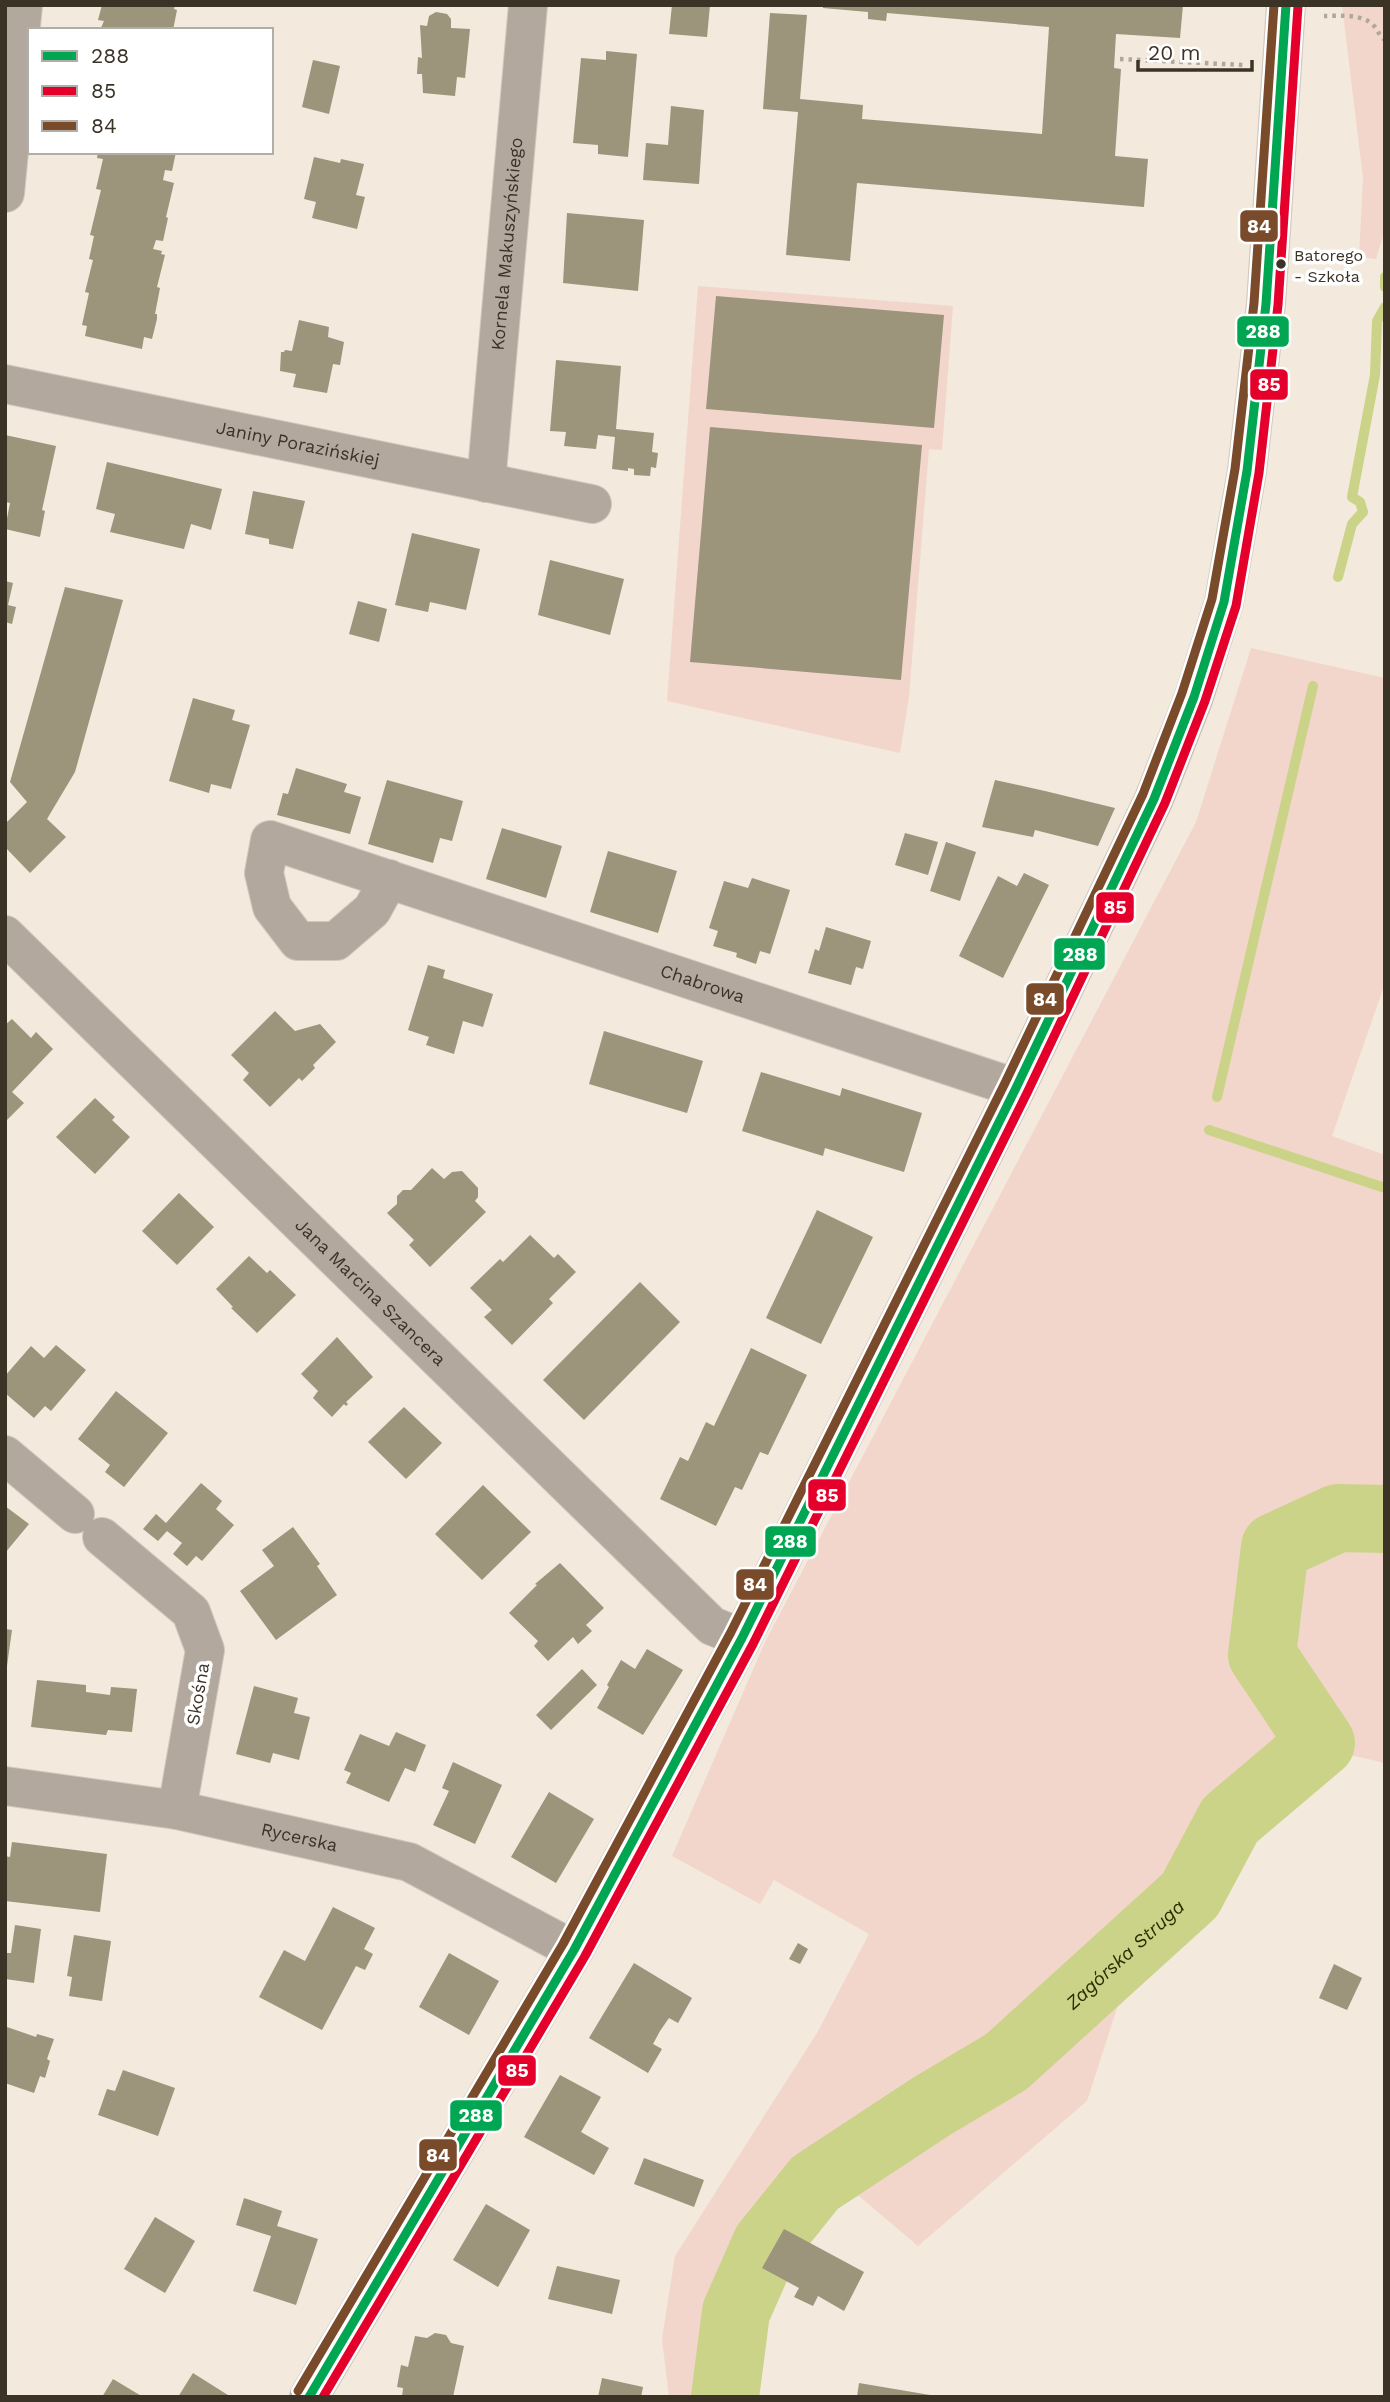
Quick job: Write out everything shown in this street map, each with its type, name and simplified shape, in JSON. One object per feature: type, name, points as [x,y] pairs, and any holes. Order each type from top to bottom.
[{"type":"street","points":[[5,193],[23,5]]},
{"type":"street","name":"Kornela Makuszyńskiego","points":[[486,483],[528,5]]},
{"type":"street","points":[[309,2397],[574,1950],[742,1638],[1016,1088],[1154,799],[1194,697],[1224,602],[1247,471],[1266,304],[1285,10]]},
{"type":"street","name":"Janiny Porazińskiej","points":[[5,384],[592,504]]},
{"type":"street","name":"Chabrowa","points":[[389,879],[1016,1088]]},
{"type":"street","name":"Jana Marcina Szancera","points":[[5,935],[712,1626],[742,1638]]},
{"type":"street","name":"Skośna","points":[[5,1455],[191,1612],[205,1650],[177,1810]]},
{"type":"street","name":"Rycerska","points":[[5,1786],[177,1810],[409,1862],[574,1950]]},
{"type":"path","points":[[1285,10],[1366,20],[1385,40]]},
{"type":"path","points":[[1120,59],[1280,68]]},
{"type":"shaded area","points":[[1342,5],[1385,5],[1385,229],[1376,259],[1359,257],[1363,178]]},
{"type":"shaded area","points":[[698,286],[953,306],[942,450],[929,449],[909,697],[900,753],[667,701]]},
{"type":"shaded area","points":[[1251,648],[1385,678],[1385,983],[1332,1136],[1385,1155],[1385,1763],[1337,1752],[1128,1974],[1087,2101],[918,2246],[859,2196],[796,2216],[754,2256],[728,2386],[731,2397],[669,2397],[662,2339],[675,2256],[817,2033],[869,1934],[774,1880],[760,1904],[672,1856],[765,1642],[1196,822]]},
{"type":"building","points":[[102,5],[175,5],[174,9],[177,10],[173,28],[101,28],[104,21],[98,20]]},
{"type":"building","points":[[672,5],[710,5],[707,37],[669,34]]},
{"type":"building","points":[[823,5],[1183,5],[1180,38],[1116,34],[1114,68],[1121,69],[1115,156],[1148,159],[1144,207],[857,183],[850,261],[786,255],[798,112],[763,109],[770,13],[807,15],[800,99],[863,105],[862,119],[1042,134],[1049,27],[887,13],[886,21],[868,19],[868,12],[823,8]]},
{"type":"building","points":[[436,12],[447,14],[451,19],[451,28],[470,29],[465,78],[457,77],[455,96],[423,93],[422,74],[417,74],[418,57],[422,58],[420,25],[427,26],[429,16]]},
{"type":"building","points":[[606,51],[637,54],[628,157],[598,154],[598,145],[573,143],[581,58],[606,60]]},
{"type":"building","points":[[313,60],[340,66],[329,114],[302,107]]},
{"type":"building","points":[[671,106],[704,110],[699,184],[643,180],[646,143],[668,145]]},
{"type":"building","points":[[98,154],[176,154],[172,171],[165,170],[163,180],[174,183],[163,241],[156,240],[153,249],[162,251],[161,254],[165,255],[157,287],[160,288],[155,314],[157,319],[152,339],[144,337],[142,349],[85,336],[87,326],[82,325],[89,293],[85,292],[93,260],[89,259],[94,236],[90,235],[101,190],[96,189],[103,159],[97,158]]},
{"type":"building","points":[[314,157],[340,163],[341,159],[364,164],[356,195],[365,197],[357,229],[312,218],[316,202],[304,199]]},
{"type":"building","points":[[567,213],[644,220],[638,291],[563,283]]},
{"type":"building","points":[[716,296],[944,315],[934,428],[706,409]]},
{"type":"building","points":[[299,320],[329,327],[328,337],[344,342],[340,365],[333,364],[327,393],[293,387],[296,374],[280,371],[281,352],[292,351]]},
{"type":"building","points":[[556,360],[621,366],[616,429],[654,433],[652,452],[658,453],[656,468],[651,467],[650,476],[634,475],[634,469],[612,469],[615,437],[598,435],[596,449],[564,446],[566,432],[550,431]]},
{"type":"building","points":[[710,427],[922,445],[901,680],[690,662]]},
{"type":"building","points":[[5,435],[56,446],[42,510],[45,511],[40,537],[5,529],[10,503],[5,502]]},
{"type":"building","points":[[107,462],[222,489],[211,530],[191,524],[184,549],[110,532],[115,514],[96,509]]},
{"type":"building","points":[[253,491],[305,501],[293,549],[269,544],[269,539],[245,534]]},
{"type":"building","points":[[412,533],[480,549],[466,610],[430,602],[428,612],[395,605]]},
{"type":"building","points":[[550,560],[624,579],[610,635],[538,615]]},
{"type":"building","points":[[5,581],[13,583],[8,605],[16,607],[12,624],[5,622]]},
{"type":"building","points":[[65,587],[123,600],[75,772],[47,819],[66,837],[30,873],[5,847],[5,824],[27,802],[10,782]]},
{"type":"building","points":[[358,601],[387,609],[379,642],[349,634]]},
{"type":"building","points":[[193,698],[235,710],[232,720],[250,725],[231,789],[211,784],[209,793],[169,781]]},
{"type":"building","points":[[296,768],[347,784],[344,792],[361,797],[350,834],[277,815],[283,793],[288,794]]},
{"type":"building","points":[[387,780],[463,801],[452,841],[440,838],[433,863],[368,844]]},
{"type":"building","points":[[995,780],[1115,808],[1098,846],[1035,830],[1033,837],[982,827]]},
{"type":"building","points":[[502,828],[562,846],[546,898],[486,879]]},
{"type":"building","points":[[905,833],[938,842],[928,875],[895,865]]},
{"type":"building","points":[[946,842],[976,852],[960,901],[930,891]]},
{"type":"building","points":[[608,851],[677,871],[658,933],[590,912]]},
{"type":"building","points":[[1024,873],[1049,885],[1003,978],[959,956],[998,876],[1017,886]]},
{"type":"building","points":[[752,878],[790,890],[770,954],[760,951],[756,964],[736,957],[737,953],[713,946],[718,931],[709,928],[724,881],[748,888]]},
{"type":"building","points":[[826,927],[871,941],[863,969],[856,967],[851,985],[808,973],[815,949],[819,951]]},
{"type":"building","points":[[428,965],[445,970],[443,978],[493,994],[483,1027],[463,1021],[454,1054],[426,1045],[429,1037],[408,1030]]},
{"type":"building","points":[[275,1011],[295,1031],[320,1024],[336,1042],[313,1065],[315,1068],[302,1081],[299,1078],[270,1107],[243,1080],[249,1073],[231,1055]]},
{"type":"building","points":[[12,1019],[31,1038],[36,1032],[53,1049],[12,1092],[24,1103],[5,1122],[5,1025]]},
{"type":"building","points":[[604,1031],[703,1061],[687,1113],[589,1084]]},
{"type":"building","points":[[761,1072],[840,1096],[842,1088],[922,1113],[904,1172],[825,1148],[823,1156],[742,1131]]},
{"type":"building","points":[[95,1098],[115,1117],[112,1120],[130,1137],[95,1174],[56,1137]]},
{"type":"building","points":[[432,1168],[444,1179],[452,1172],[462,1171],[478,1188],[475,1201],[486,1212],[430,1267],[409,1245],[414,1240],[387,1213],[397,1204],[397,1196],[403,1190],[411,1190]]},
{"type":"building","points":[[179,1193],[214,1227],[177,1265],[142,1231]]},
{"type":"building","points":[[817,1210],[873,1237],[821,1344],[766,1318]]},
{"type":"building","points":[[530,1235],[554,1258],[558,1254],[576,1272],[549,1299],[553,1303],[512,1345],[484,1317],[492,1310],[470,1288],[500,1259],[503,1262]]},
{"type":"building","points":[[249,1256],[267,1273],[270,1270],[296,1295],[257,1333],[216,1289]]},
{"type":"building","points":[[640,1282],[680,1322],[584,1420],[543,1380]]},
{"type":"building","points":[[337,1337],[373,1377],[332,1417],[313,1398],[318,1391],[301,1374]]},
{"type":"building","points":[[56,1345],[86,1370],[51,1411],[45,1406],[34,1418],[5,1393],[5,1376],[31,1346],[44,1358]]},
{"type":"building","points":[[751,1348],[807,1375],[768,1455],[760,1452],[742,1490],[735,1487],[716,1526],[660,1499],[680,1457],[688,1461],[706,1422],[714,1426]]},
{"type":"building","points":[[116,1391],[168,1433],[124,1487],[105,1472],[110,1465],[78,1439]]},
{"type":"building","points":[[404,1407],[442,1443],[406,1479],[368,1442]]},
{"type":"building","points":[[201,1483],[222,1501],[216,1509],[234,1525],[202,1561],[196,1556],[187,1566],[173,1554],[182,1543],[167,1531],[158,1541],[143,1529],[156,1514],[166,1523]]},
{"type":"building","points":[[483,1485],[531,1532],[482,1580],[435,1534]]},
{"type":"building","points":[[5,1506],[29,1524],[5,1553]]},
{"type":"building","points":[[293,1527],[320,1564],[317,1566],[337,1595],[276,1640],[240,1591],[274,1566],[262,1550]]},
{"type":"building","points":[[560,1563],[604,1608],[586,1625],[592,1631],[578,1644],[573,1637],[548,1661],[534,1646],[538,1641],[509,1613],[537,1585],[535,1584]]},
{"type":"building","points":[[5,1629],[12,1630],[7,1666],[5,1666]]},
{"type":"building","points":[[647,1649],[683,1670],[643,1735],[597,1708],[621,1660],[635,1669]]},
{"type":"building","points":[[582,1669],[597,1685],[551,1730],[536,1715]]},
{"type":"building","points":[[37,1680],[86,1685],[86,1692],[110,1695],[111,1687],[137,1689],[132,1732],[108,1730],[106,1735],[31,1727]]},
{"type":"building","points":[[254,1686],[298,1698],[294,1713],[310,1717],[299,1760],[273,1753],[270,1763],[236,1754]]},
{"type":"building","points":[[396,1732],[426,1745],[415,1772],[405,1768],[389,1802],[346,1783],[351,1773],[344,1770],[360,1734],[389,1746]]},
{"type":"building","points":[[453,1762],[502,1785],[475,1844],[433,1825],[449,1791],[442,1788]]},
{"type":"building","points":[[549,1792],[594,1819],[556,1883],[511,1857]]},
{"type":"building","points":[[12,1842],[107,1854],[100,1912],[5,1901],[5,1856],[10,1857]]},
{"type":"building","points":[[333,1907],[375,1928],[364,1949],[373,1954],[365,1970],[356,1966],[322,2030],[259,1997],[284,1950],[305,1961]]},
{"type":"building","points":[[15,1925],[41,1929],[34,1983],[5,1979],[5,1953],[11,1953]]},
{"type":"building","points":[[74,1935],[111,1941],[102,2001],[69,1996],[72,1977],[67,1976]]},
{"type":"building","points":[[798,1943],[808,1949],[800,1964],[789,1959]]},
{"type":"building","points":[[449,1953],[499,1981],[469,2035],[419,2007]]},
{"type":"building","points":[[634,1963],[692,1998],[678,2023],[669,2018],[660,2031],[653,2044],[662,2049],[648,2073],[589,2038]]},
{"type":"building","points":[[1334,1964],[1362,1978],[1347,2010],[1319,1998]]},
{"type":"building","points":[[7,2027],[36,2037],[37,2034],[54,2039],[47,2059],[50,2061],[45,2078],[40,2076],[34,2093],[5,2083]]},
{"type":"building","points":[[123,2070],[175,2088],[158,2136],[98,2115],[107,2089],[115,2091]]},
{"type":"building","points":[[560,2075],[601,2097],[581,2132],[609,2148],[594,2175],[524,2137]]},
{"type":"building","points":[[644,2158],[704,2180],[694,2207],[634,2184]]},
{"type":"building","points":[[244,2198],[282,2211],[277,2226],[318,2239],[296,2305],[253,2291],[271,2236],[236,2225]]},
{"type":"building","points":[[486,2204],[530,2230],[498,2287],[453,2260]]},
{"type":"building","points":[[155,2217],[195,2241],[165,2293],[124,2269]]},
{"type":"building","points":[[784,2229],[864,2272],[844,2311],[818,2296],[813,2306],[794,2297],[799,2288],[762,2268]]},
{"type":"building","points":[[557,2266],[620,2280],[612,2314],[548,2299]]},
{"type":"building","points":[[435,2333],[446,2335],[451,2343],[464,2346],[453,2397],[402,2397],[403,2388],[397,2387],[401,2365],[408,2367],[415,2336],[427,2338]]},
{"type":"building","points":[[193,2373],[231,2397],[178,2397]]},
{"type":"building","points":[[602,2378],[643,2387],[641,2397],[598,2397]]},
{"type":"building","points":[[113,2379],[143,2397],[102,2397]]},
{"type":"building","points":[[859,2383],[930,2395],[930,2397],[857,2397]]},
{"type":"waterway","points":[[1385,277],[1385,287]]},
{"type":"waterway","points":[[1338,577],[1352,524],[1363,512],[1360,502],[1352,497],[1375,375],[1377,321],[1385,307]]},
{"type":"waterway","points":[[1217,1097],[1313,686]]},
{"type":"waterway","points":[[1209,1130],[1385,1188]]},
{"type":"waterway","name":"Zagórska Struga","points":[[725,2397],[736,2312],[766,2244],[815,2183],[932,2106],[1006,2062],[1190,1895],[1230,1820],[1321,1743],[1262,1655],[1275,1547],[1338,1518],[1385,1519]]},
{"type":"transit line","name":"84","points":[[298,2391],[563,1944],[731,1632],[1005,1083],[1143,794],[1182,693],[1212,599],[1235,469],[1254,303],[1274,5]]},
{"type":"transit line","name":"288","points":[[309,2397],[574,1950],[742,1638],[1016,1088],[1154,799],[1194,697],[1224,602],[1247,471],[1266,304],[1286,5]]},
{"type":"transit line","name":"85","points":[[323,2397],[585,1956],[753,1644],[1027,1093],[1165,803],[1205,701],[1236,606],[1259,473],[1278,305],[1298,6]]},
{"type":"place","name":"Batorego - Szkoła","points":[[1281,264]]}]
